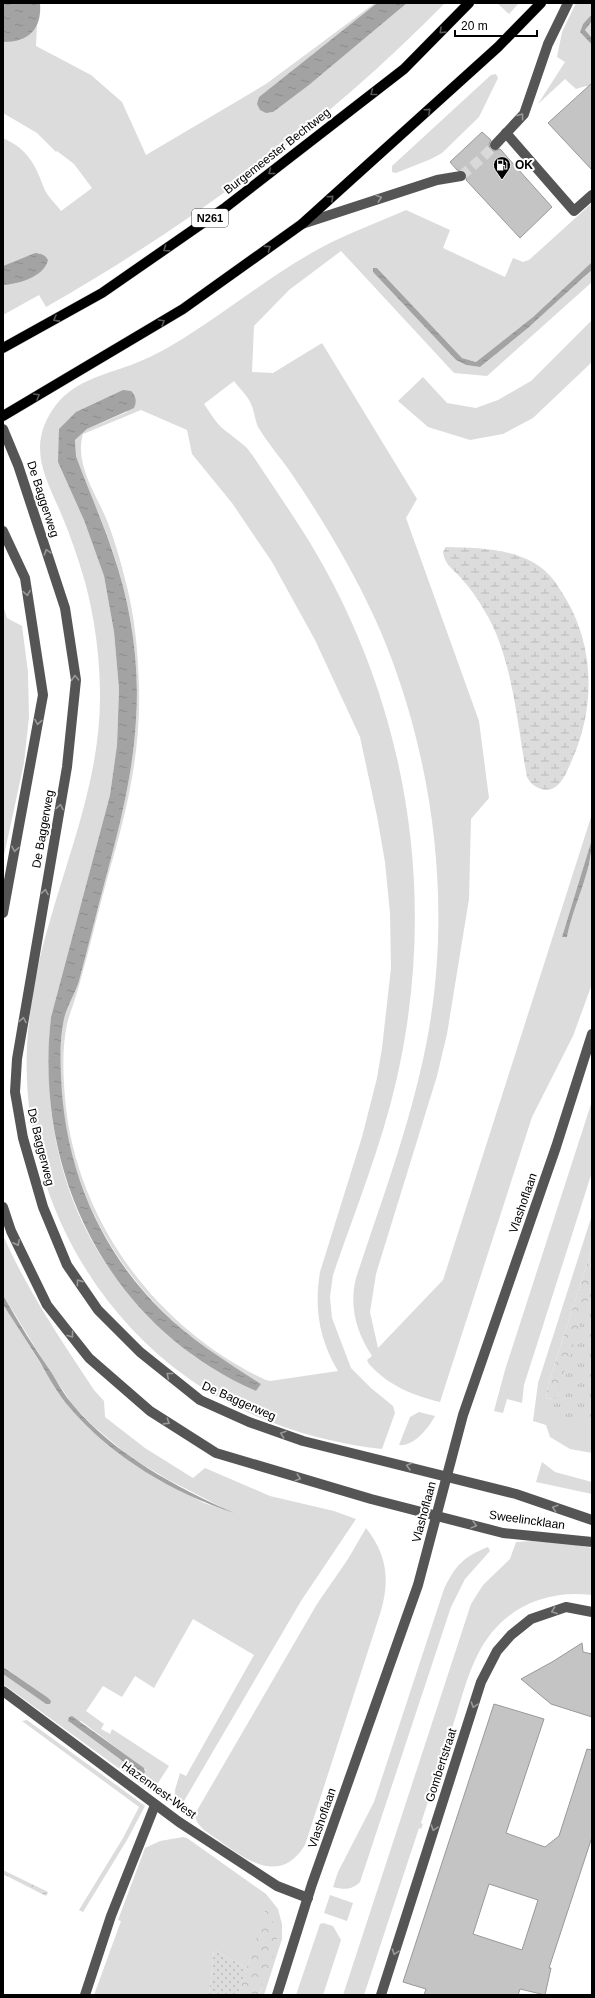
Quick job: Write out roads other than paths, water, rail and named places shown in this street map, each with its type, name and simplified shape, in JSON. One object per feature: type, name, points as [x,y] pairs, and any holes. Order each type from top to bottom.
[{"type":"main road","name":"Burgemeester Bechtweg","points":[[3,348],[102,293],[226,207],[404,69],[469,3]]},
{"type":"main road","points":[[3,416],[183,309],[302,224],[498,47],[541,3]]},
{"type":"street","points":[[495,144],[524,114],[548,44],[568,3]]},
{"type":"street","points":[[506,133],[574,211],[592,195]]},
{"type":"street","points":[[302,224],[437,180],[461,176]]},
{"type":"street","name":"De Baggerweg","points":[[3,429],[18,465],[65,608],[76,680],[67,766],[17,1059],[15,1092],[23,1138],[41,1201],[67,1265],[98,1310],[140,1352],[200,1400],[249,1422],[303,1441],[447,1476]]},
{"type":"street","name":"De Baggerweg","points":[[3,531],[25,578],[43,695],[3,913]]},
{"type":"street","name":"Vlashoflaan","points":[[277,1995],[308,1898],[418,1585],[463,1415],[556,1147],[592,1034]]},
{"type":"street","points":[[3,1207],[11,1231],[47,1305],[89,1358],[150,1411],[216,1453],[371,1499],[436,1515]]},
{"type":"street","name":"Sweelincklaan","points":[[447,1476],[516,1494],[592,1520]]},
{"type":"street","name":"Sweelincklaan","points":[[436,1515],[503,1533],[592,1542]]},
{"type":"street","name":"Gombertstraat","points":[[381,1995],[481,1682],[497,1651],[511,1635],[531,1620],[566,1607],[592,1612]]},
{"type":"street","name":"Hazennest-West","points":[[3,1691],[156,1805],[277,1886],[308,1898]]},
{"type":"street","points":[[85,1995],[111,1916],[156,1805]]},
{"type":"water","points":[[3,3],[40,3],[39,20],[36,27],[27,37],[20,40],[3,42]]},
{"type":"water","points":[[377,3],[407,3],[309,85],[273,112],[266,113],[260,110],[257,104],[259,97]]},
{"type":"water","points":[[592,14],[592,21],[585,30],[592,38],[592,45],[580,32],[583,24]]},
{"type":"water","points":[[35,253],[43,255],[48,260],[46,266],[41,271],[23,281],[3,285],[3,266]]},
{"type":"water","points":[[592,262],[592,270],[528,328],[480,367],[466,365],[456,360],[373,272],[373,268],[377,268],[462,358],[476,362],[533,317]]},
{"type":"water","points":[[123,390],[131,391],[134,395],[136,403],[134,408],[87,429],[75,440],[76,456],[109,541],[125,593],[133,635],[137,678],[137,699],[132,761],[120,822],[79,981],[64,1019],[60,1062],[64,1109],[69,1141],[77,1173],[103,1232],[120,1260],[139,1286],[173,1322],[210,1350],[261,1384],[256,1391],[204,1363],[159,1328],[122,1286],[92,1239],[69,1187],[55,1133],[49,1076],[51,1017],[110,795],[117,745],[119,689],[114,632],[104,576],[84,520],[58,462],[59,429],[76,412]]},
{"type":"water","points":[[592,839],[586,876],[573,913],[567,937],[562,937]]},
{"type":"water","points":[[3,1295],[65,1394],[90,1423],[127,1454],[148,1468],[190,1492],[234,1513],[211,1505],[166,1484],[124,1457],[87,1426],[70,1408],[54,1386],[4,1306]]},
{"type":"water","points":[[3,1667],[47,1697],[51,1701],[50,1704],[46,1704],[3,1674]]},
{"type":"water","points":[[72,1716],[144,1768],[145,1772],[143,1774],[136,1771],[68,1721],[69,1717]]},
{"type":"tunnel","points":[[461,176],[495,145]]},
{"type":"place","name":"OK","points":[[502,180]]}]
